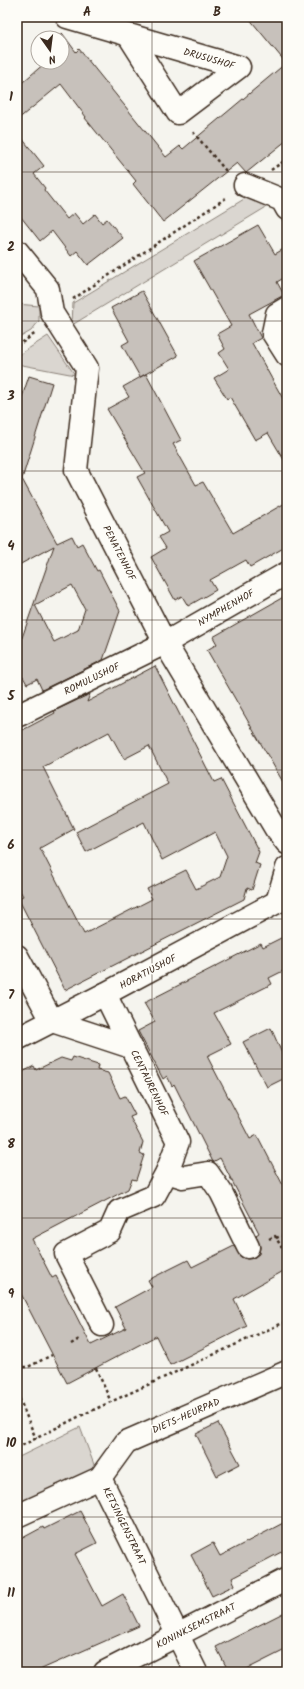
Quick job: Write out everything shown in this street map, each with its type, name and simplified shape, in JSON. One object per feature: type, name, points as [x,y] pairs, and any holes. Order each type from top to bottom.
[{"type":"street","name":"DRUSUSHOF","points":[[67,17],[239,68],[178,113]]},
{"type":"street","points":[[129,36],[178,113]]},
{"type":"street","points":[[243,187],[282,200],[287,209]]},
{"type":"street","name":"PENATENHOF","points":[[17,251],[48,289],[52,313],[87,368],[76,470],[165,643],[276,829],[287,843]]},
{"type":"street","points":[[287,308],[277,314],[273,333],[287,355]]},
{"type":"street","name":"NYMPHENHOF","points":[[165,643],[287,573]]},
{"type":"street","name":"ROMULUSHOF","points":[[18,715],[165,643]]},
{"type":"street","points":[[282,903],[287,868]]},
{"type":"street","name":"HORATIUSHOF","points":[[17,1039],[282,903]]},
{"type":"street","points":[[17,956],[52,1021],[131,1047]]},
{"type":"street","name":"CENTAURENHOF","points":[[102,1325],[66,1254],[110,1231],[120,1210],[154,1196],[167,1172],[178,1142],[105,994]]},
{"type":"street","points":[[167,1172],[183,1177],[208,1174],[221,1192],[248,1247]]},
{"type":"street","name":"DIETS-HEURPAD","points":[[100,1478],[126,1442],[287,1372]]},
{"type":"street","name":"KETSINGENSTRAAT","points":[[17,1516],[100,1478],[196,1672]]},
{"type":"street","name":"KONINKSEMSTRAAT","points":[[105,1672],[287,1579]]},
{"type":"path","points":[[178,113],[243,187]]},
{"type":"path","points":[[52,313],[287,159]]},
{"type":"path","points":[[276,1238],[286,1234]]},
{"type":"path","points":[[17,1448],[111,1402],[287,1321]]},
{"type":"path","points":[[71,1344],[81,1338]]},
{"type":"path","points":[[17,1367],[28,1367],[52,1355]]},
{"type":"path","points":[[96,1368],[111,1402]]},
{"type":"path","points":[[17,1393],[36,1439]]},
{"type":"shaded area","points":[[249,196],[273,203],[72,325],[73,303]]},
{"type":"shaded area","points":[[17,304],[39,306],[39,321],[31,331],[17,339]]},
{"type":"shaded area","points":[[48,336],[75,375],[17,364],[17,356]]},
{"type":"shaded area","points":[[80,1427],[96,1470],[17,1505],[17,1458]]},
{"type":"building","points":[[248,17],[287,17],[287,140],[246,173],[237,163],[163,222],[133,184],[136,181],[85,118],[86,117],[61,84],[17,120],[17,87],[37,70],[70,70],[70,44],[76,52],[79,49],[166,157],[180,146],[183,149],[286,63]]},
{"type":"building","points":[[17,132],[44,166],[34,174],[45,188],[44,190],[67,219],[74,213],[83,224],[95,214],[102,223],[107,219],[123,238],[88,265],[77,251],[71,256],[52,231],[40,241],[17,212]]},
{"type":"building","points":[[258,225],[275,254],[287,247],[287,276],[277,282],[284,295],[249,314],[261,338],[252,343],[287,406],[287,465],[268,433],[255,440],[230,397],[227,399],[214,378],[229,369],[219,353],[225,349],[217,334],[231,326],[194,261]]},
{"type":"building","points":[[142,291],[178,356],[140,377],[122,345],[129,341],[111,308]]},
{"type":"building","points":[[146,374],[181,440],[173,444],[196,485],[203,482],[233,533],[287,502],[287,546],[250,567],[246,560],[210,580],[216,590],[188,606],[182,596],[175,600],[151,557],[166,548],[159,537],[168,532],[137,477],[145,473],[107,409],[129,397],[123,387]]},
{"type":"building","points":[[29,376],[52,383],[22,479],[57,543],[72,536],[77,546],[82,543],[97,571],[99,570],[120,611],[103,660],[42,690],[37,679],[27,684],[23,677],[17,679],[17,652],[54,546],[17,566],[17,396],[22,397]],"holes":[[[72,585],[85,609],[78,630],[54,642],[35,605]]]},
{"type":"building","points":[[287,595],[287,789],[207,650],[217,644],[213,637]]},
{"type":"building","points":[[155,666],[214,782],[221,779],[259,852],[255,863],[260,865],[252,890],[247,888],[244,899],[65,990],[18,898],[23,896],[17,885],[17,733],[55,713],[54,711],[90,694],[87,702]],"holes":[[[109,732],[124,759],[149,746],[168,784],[76,832],[86,852],[144,822],[162,860],[215,832],[227,856],[220,877],[196,889],[186,870],[147,889],[152,899],[84,934],[40,848],[74,829],[43,767]]]},
{"type":"building","points":[[287,935],[287,969],[269,978],[272,984],[214,1013],[231,1044],[207,1056],[250,1139],[257,1135],[287,1193],[287,1269],[234,1299],[247,1326],[170,1365],[156,1336],[67,1383],[17,1286],[17,1075],[34,1066],[36,1070],[61,1058],[71,1061],[73,1057],[98,1065],[97,1070],[108,1073],[120,1098],[125,1096],[135,1115],[130,1117],[143,1142],[140,1153],[144,1155],[136,1180],[132,1179],[128,1189],[32,1239],[52,1278],[56,1276],[91,1345],[126,1328],[115,1307],[152,1287],[148,1280],[188,1260],[192,1267],[234,1246],[241,1257],[247,1259],[253,1258],[259,1254],[260,1247],[256,1235],[259,1233],[220,1158],[213,1162],[174,1084],[172,1086],[167,1076],[163,1079],[138,1031],[155,1022],[144,1003],[261,943],[263,947]]},
{"type":"building","points":[[271,1028],[287,1065],[287,1077],[267,1087],[243,1042]]},
{"type":"building","points":[[218,1423],[240,1464],[217,1476],[196,1434]]},
{"type":"building","points":[[80,1511],[97,1543],[75,1554],[102,1606],[123,1594],[139,1626],[35,1672],[17,1672],[17,1541],[43,1527],[44,1529]]},
{"type":"building","points":[[287,1521],[287,1549],[232,1578],[235,1585],[212,1596],[191,1555],[213,1543],[220,1556]]},
{"type":"building","points":[[287,1611],[287,1649],[241,1672],[229,1672],[216,1647]]}]
